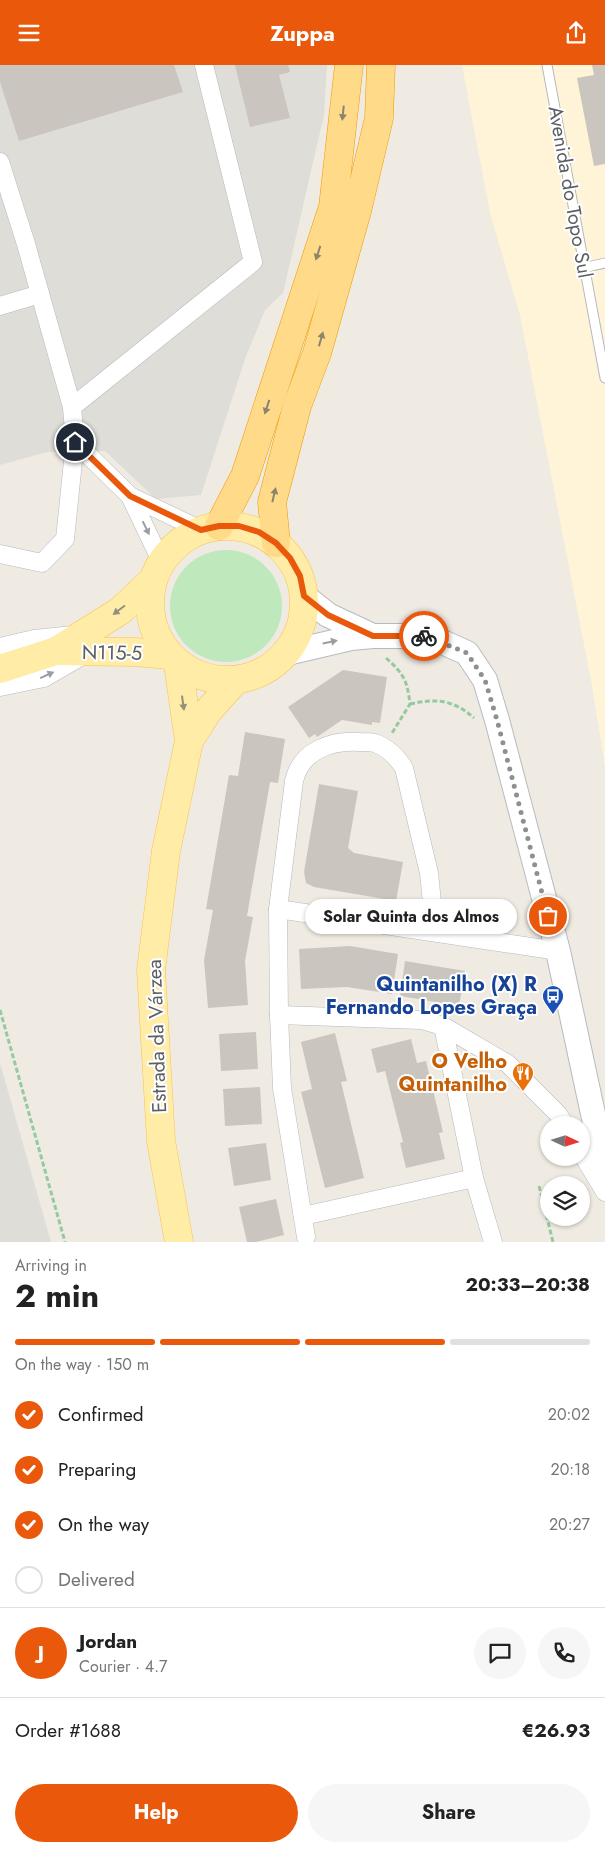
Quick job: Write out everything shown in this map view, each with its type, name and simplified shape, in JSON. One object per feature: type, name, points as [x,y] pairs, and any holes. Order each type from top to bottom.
[{"type":"highway","points":[[210,528],[245,476],[333,207],[348,65]]},
{"type":"highway","points":[[357,211],[368,101],[369,65]]},
{"type":"highway","points":[[276,543],[272,502],[297,406],[317,353],[357,211],[379,118],[381,65]]},
{"type":"main road","points":[[0,669],[86,643],[120,611],[157,571],[178,542],[210,528],[239,526],[259,532],[276,543],[290,558],[300,576],[304,596],[303,616],[298,635],[287,653],[272,667],[254,676],[235,681],[214,680],[195,675],[173,660],[155,633],[149,607],[157,571]]},
{"type":"main road","name":"N115-5","points":[[86,643],[173,660]]},
{"type":"main road","name":"Estrada da Várzea","points":[[173,660],[189,741]]},
{"type":"main road","name":"Estrada da Várzea","points":[[179,1242],[161,1141],[151,970],[166,851],[189,741],[208,711],[235,681]]},
{"type":"street","points":[[72,407],[253,262],[204,65]]},
{"type":"street","points":[[0,162],[72,407],[75,442],[65,539],[42,563],[0,554]]},
{"type":"street","points":[[0,306],[40,293]]},
{"type":"street","points":[[75,442],[130,496],[210,528]]},
{"type":"street","points":[[130,496],[157,571]]},
{"type":"street","points":[[304,596],[328,615],[373,636]]},
{"type":"street","points":[[287,653],[344,639],[373,636],[428,637],[467,653],[485,680],[558,951],[600,1142],[605,1175]]},
{"type":"street","points":[[0,647],[34,639],[86,643]]},
{"type":"street","points":[[0,687],[44,678],[86,643]]},
{"type":"street","points":[[306,1237],[282,1088],[278,909],[294,781],[300,765],[320,748],[346,741],[374,743],[392,753],[404,768],[430,873],[435,932]]},
{"type":"street","points":[[278,909],[558,951]]},
{"type":"street","points":[[279,1015],[422,1020],[443,1026],[508,1065],[559,1116]]},
{"type":"street","points":[[443,1026],[474,1178],[493,1242]]},
{"type":"street","points":[[589,1166],[605,1192]]},
{"type":"street","points":[[303,1216],[474,1178]]},
{"type":"lane","name":"Avenida do Topo Sul","points":[[547,65],[583,268],[605,378]]},
{"type":"lane","points":[[583,268],[605,263]]},
{"type":"path","points":[[373,636],[382,655],[398,668],[407,684],[410,704],[383,747]]},
{"type":"path","points":[[410,704],[427,700],[451,703],[465,710],[482,726],[502,739]]},
{"type":"path","points":[[0,1010],[65,1242]]},
{"type":"path","points":[[538,1187],[553,1242]]},
{"type":"shaded area","points":[[0,65],[327,65],[324,115],[283,293],[265,310],[245,359],[201,495],[156,499],[105,451],[47,452],[0,465]]},
{"type":"shaded area","points":[[462,65],[605,65],[605,766],[591,680],[520,315],[490,213]]},
{"type":"shaded area","points":[[0,1063],[51,1242],[0,1242]]},
{"type":"green space","points":[[226,550],[247,554],[265,567],[278,585],[282,606],[278,627],[265,645],[247,658],[226,662],[205,658],[187,645],[174,627],[170,606],[174,585],[187,567],[205,554]]},
{"type":"building","points":[[0,65],[174,65],[183,92],[19,141],[0,82]]},
{"type":"building","points":[[235,65],[288,65],[290,72],[279,75],[290,118],[250,127]]},
{"type":"building","points":[[592,65],[605,65],[605,164],[594,166],[577,78],[594,75]]},
{"type":"building","points":[[343,670],[387,677],[380,723],[372,722],[372,725],[342,720],[317,737],[315,734],[309,738],[288,707]]},
{"type":"building","points":[[245,732],[285,739],[278,783],[270,782],[247,916],[253,917],[245,961],[248,1005],[208,1008],[204,960],[213,910],[206,909],[229,775],[238,776]]},
{"type":"building","points":[[319,784],[358,791],[348,848],[354,853],[403,862],[396,901],[314,887],[306,883],[304,872]]},
{"type":"building","points":[[350,946],[398,954],[392,994],[347,987],[301,989],[299,949]]},
{"type":"building","points":[[405,961],[465,971],[459,1006],[400,996]]},
{"type":"building","points":[[256,1032],[258,1069],[221,1071],[219,1034]]},
{"type":"building","points":[[335,1033],[347,1081],[341,1082],[364,1178],[325,1188],[301,1092],[312,1089],[301,1042]]},
{"type":"building","points":[[411,1039],[417,1063],[426,1061],[443,1132],[439,1133],[445,1159],[406,1168],[400,1143],[403,1142],[385,1071],[377,1073],[371,1049]]},
{"type":"building","points":[[260,1087],[262,1124],[225,1126],[223,1089]]},
{"type":"building","points":[[266,1143],[271,1180],[234,1186],[228,1148]]},
{"type":"building","points":[[276,1199],[284,1235],[256,1242],[247,1242],[239,1207]]},
{"type":"way so far","points":[[424,636],[467,653],[485,680],[548,916]]},
{"type":"place","name":"Solar Quinta dos Almos","points":[[548,916]]},
{"type":"place","name":"Quintanilho (X) R Fernando Lopes Graça","points":[[553,1015]]},
{"type":"place","name":"O Velho Quintanilho","points":[[523,1092]]},
{"type":"route","points":[[75,442],[130,496],[201,530],[219,526],[239,526],[259,532],[276,543],[290,558],[300,576],[304,596],[328,615],[373,636],[424,636]]}]
